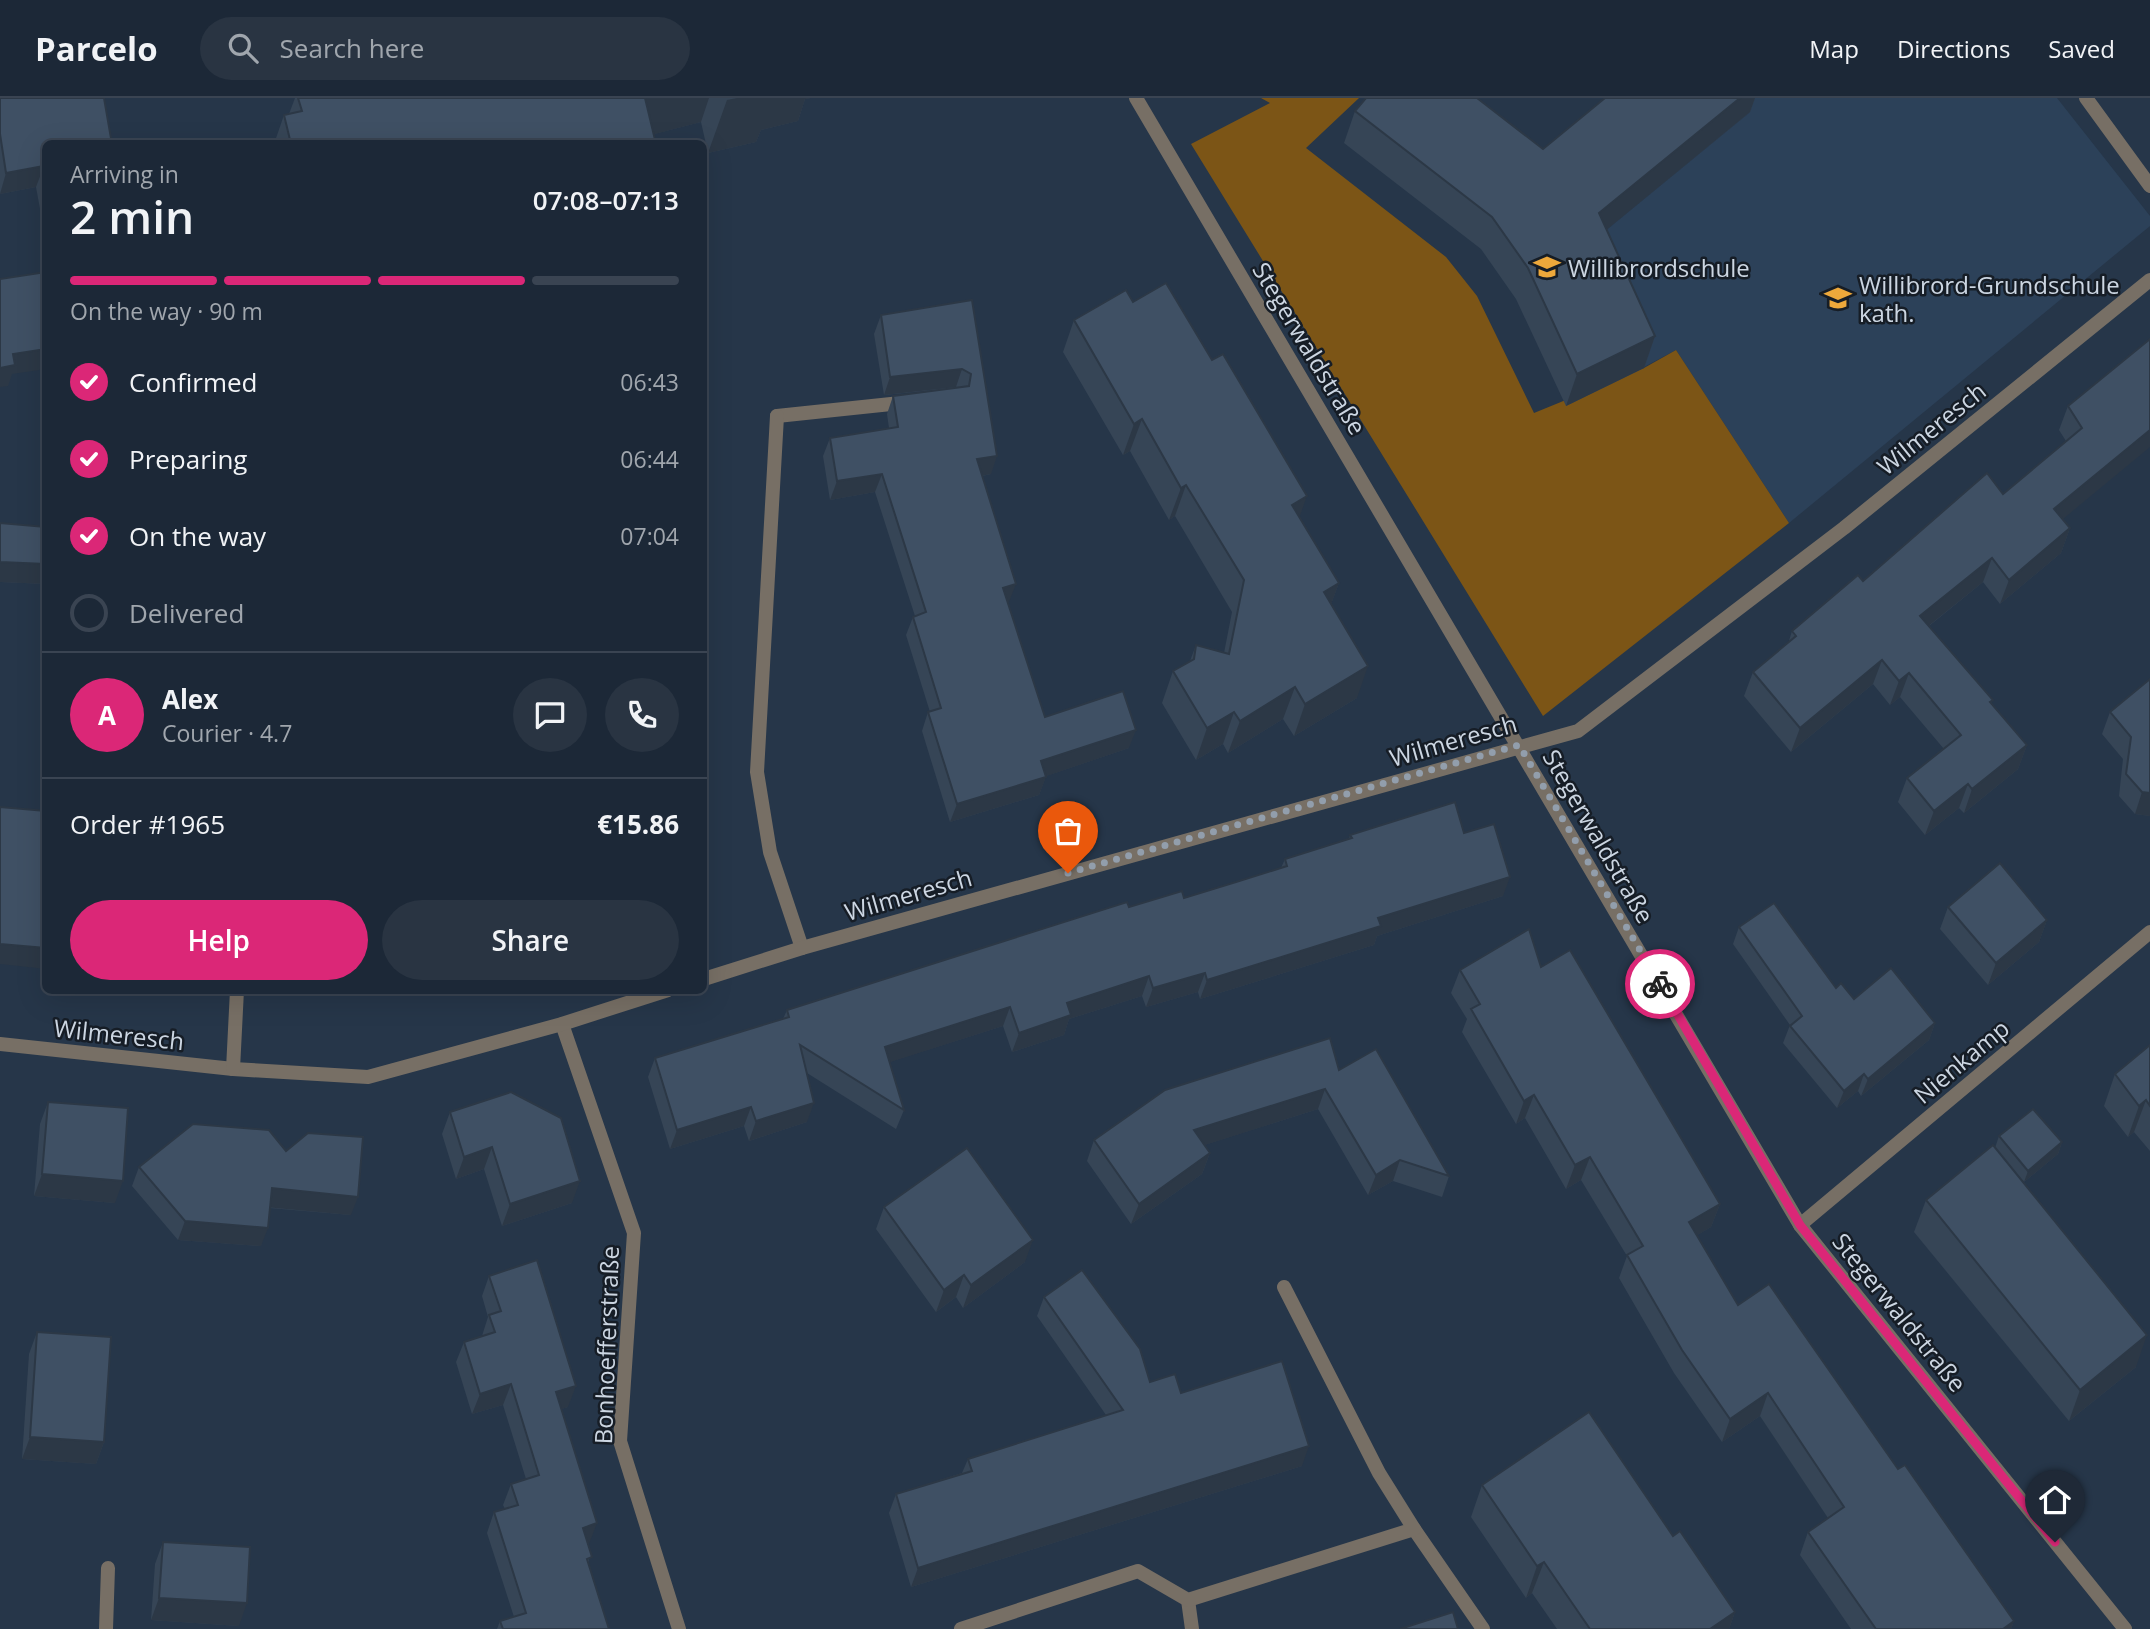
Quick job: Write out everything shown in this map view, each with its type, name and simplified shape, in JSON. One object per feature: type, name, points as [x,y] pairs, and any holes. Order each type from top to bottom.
[{"type":"street","name":"Stegerwaldstraße","points":[[1136,98],[1800,1225],[2125,1629]]},
{"type":"street","points":[[2086,98],[2150,186]]},
{"type":"street","name":"Wilmeresch","points":[[707,978],[803,948],[1519,745],[1578,731],[1844,528],[2150,280]]},
{"type":"street","points":[[803,948],[770,852],[757,772],[777,416],[929,400]]},
{"type":"street","name":"Nienkamp","points":[[1800,1225],[2150,932]]},
{"type":"street","points":[[233,1069],[237,994]]},
{"type":"street","name":"Wilmeresch","points":[[0,1044],[233,1069],[368,1077],[562,1024],[656,994]]},
{"type":"street","name":"Bonhoefferstraße","points":[[562,1024],[634,1233],[620,1441],[679,1629]]},
{"type":"street","points":[[1284,1287],[1379,1474],[1483,1629]]},
{"type":"street","points":[[961,1629],[1138,1571],[1188,1600],[1414,1529]]},
{"type":"street","points":[[106,1629],[108,1568]]},
{"type":"street","points":[[1188,1600],[1192,1629]]},
{"type":"shaded area","points":[[1261,98],[1359,98],[1306,148],[1446,257],[1477,296],[1534,413],[1644,368],[1676,350],[1789,523],[1543,716],[1191,144],[1270,103]]},
{"type":"shaded area","name":"Willibrord-Grundschule kath.","points":[[1739,98],[2057,98],[2150,216],[2150,226],[1789,523],[1676,350],[1644,367],[1588,245],[1750,112]]},
{"type":"building","points":[[0,98],[104,98],[111,140],[42,140],[42,166],[6,173],[0,134]]},
{"type":"building","points":[[298,98],[645,98],[655,140],[290,140],[284,115],[302,111]]},
{"type":"building","name":"Willibrordschule","points":[[1366,98],[1477,98],[1543,149],[1605,98],[1740,98],[1599,213],[1655,336],[1577,374],[1528,268],[1492,217],[1355,111]]},
{"type":"building","points":[[42,273],[42,350],[13,354],[15,365],[0,368],[0,279]]},
{"type":"building","points":[[1166,283],[1212,360],[1223,354],[1307,496],[1292,505],[1339,583],[1324,592],[1368,666],[1305,704],[1295,687],[1240,721],[1234,712],[1207,728],[1173,671],[1194,659],[1196,645],[1229,654],[1244,580],[1186,485],[1181,488],[1142,419],[1134,424],[1074,320],[1126,290],[1133,302]]},
{"type":"building","points":[[972,300],[997,456],[977,459],[1016,584],[1003,588],[1045,717],[1123,691],[1136,730],[1041,761],[1046,777],[957,804],[928,712],[941,708],[913,617],[926,612],[882,474],[837,481],[830,438],[898,427],[893,396],[969,386],[971,374],[962,369],[890,377],[881,315]]},
{"type":"building","points":[[2150,339],[2150,430],[2054,509],[2070,528],[2009,580],[1992,558],[1920,616],[1993,700],[1990,702],[2027,745],[1972,789],[1968,784],[1934,811],[1907,778],[1961,735],[1909,673],[1899,681],[1882,660],[1800,728],[1753,672],[1796,636],[1792,631],[1858,575],[1863,581],[1987,473],[2003,494],[2082,428],[2068,406]]},
{"type":"building","points":[[0,523],[42,527],[42,564],[0,562]]},
{"type":"building","points":[[2150,679],[2150,793],[2142,792],[2126,774],[2131,737],[2110,712]]},
{"type":"building","points":[[1455,802],[1464,833],[1494,824],[1510,877],[1378,918],[1381,926],[1207,980],[1205,973],[1153,988],[1149,976],[1067,1003],[1071,1015],[1019,1033],[1010,1007],[885,1047],[904,1110],[800,1045],[814,1103],[756,1121],[751,1107],[677,1130],[655,1058],[789,1017],[787,1010],[1127,902],[1129,907],[1182,891],[1184,898],[1287,866],[1285,859]]},
{"type":"building","points":[[0,807],[42,811],[42,948],[0,944]]},
{"type":"building","points":[[2000,863],[2047,920],[1996,963],[1948,907]]},
{"type":"building","points":[[1774,903],[1836,988],[1841,983],[1854,999],[1891,968],[1935,1023],[1868,1079],[1864,1074],[1844,1091],[1790,1026],[1802,1016],[1739,927]]},
{"type":"building","points":[[1529,929],[1541,967],[1570,950],[1720,1204],[1689,1222],[1738,1305],[1769,1284],[1898,1469],[1905,1465],[2014,1621],[2003,1629],[1876,1629],[1808,1532],[1844,1507],[1768,1393],[1730,1419],[1682,1350],[1627,1255],[1643,1246],[1590,1157],[1575,1165],[1534,1095],[1524,1101],[1471,1009],[1480,1004],[1460,970]]},
{"type":"building","points":[[1330,1038],[1339,1070],[1376,1049],[1449,1176],[1400,1160],[1376,1175],[1325,1089],[1194,1130],[1210,1153],[1139,1204],[1094,1140],[1165,1090]]},
{"type":"building","points":[[2150,1045],[2150,1106],[2146,1100],[2139,1106],[2115,1074]]},
{"type":"building","points":[[511,1092],[561,1118],[580,1181],[510,1204],[492,1147],[464,1157],[450,1112]]},
{"type":"building","points":[[48,1102],[128,1108],[123,1181],[42,1174]]},
{"type":"building","points":[[2033,1109],[2062,1142],[2028,1171],[1999,1136]]},
{"type":"building","points":[[193,1124],[269,1130],[286,1151],[308,1133],[363,1137],[358,1197],[272,1188],[268,1228],[185,1221],[139,1167]]},
{"type":"building","points":[[1993,1145],[2147,1335],[2080,1390],[1926,1200]]},
{"type":"building","points":[[967,1148],[1033,1240],[971,1285],[964,1275],[944,1290],[884,1207]]},
{"type":"building","points":[[537,1260],[576,1386],[556,1392],[597,1523],[583,1528],[592,1557],[587,1559],[609,1629],[503,1629],[500,1621],[526,1613],[494,1512],[518,1505],[511,1484],[539,1475],[511,1384],[480,1394],[464,1342],[495,1332],[489,1315],[501,1311],[489,1276]]},
{"type":"building","points":[[1082,1270],[1140,1349],[1150,1382],[1175,1374],[1181,1393],[1282,1361],[1309,1446],[918,1568],[896,1494],[972,1471],[968,1459],[1123,1410],[1044,1297]]},
{"type":"building","points":[[37,1332],[111,1337],[104,1442],[30,1437]]},
{"type":"building","points":[[1589,1412],[1673,1536],[1680,1531],[1735,1612],[1710,1629],[1590,1629],[1544,1562],[1537,1566],[1482,1485]]},
{"type":"building","points":[[163,1542],[250,1547],[247,1603],[159,1598]]},
{"type":"building","points":[[1453,1612],[1458,1629],[1400,1629]]},
{"type":"way so far","points":[[1068,873],[1519,745],[1660,984]]},
{"type":"place","name":"Willibrordschule","points":[[1547,267]]},
{"type":"place","name":"Willibrord-Grundschule kath.","points":[[1838,298]]},
{"type":"route","points":[[1660,984],[1800,1225],[2055,1542]]}]
